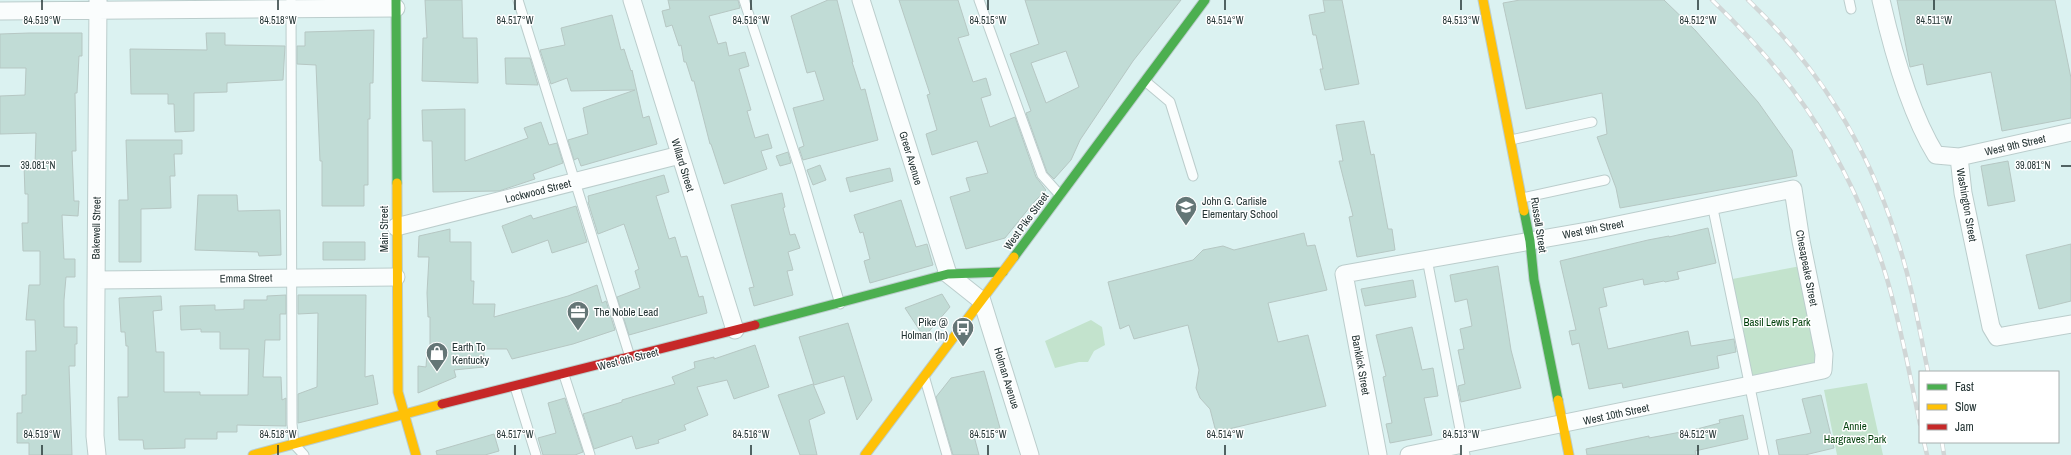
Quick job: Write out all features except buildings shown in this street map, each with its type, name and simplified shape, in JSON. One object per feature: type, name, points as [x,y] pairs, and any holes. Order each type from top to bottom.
[{"type":"street","name":"Willard Street","points":[[632,0],[735,330]]},
{"type":"street","name":"Greer Avenue","points":[[861,0],[948,274]]},
{"type":"street","name":"West Pike Street","points":[[865,455],[982,301],[1205,0]]},
{"type":"street","name":"Russell Street","points":[[1483,0],[1530,241],[1534,280],[1569,455]]},
{"type":"street","name":"Washington Street","points":[[1881,0],[1912,107],[1924,136],[1936,155],[1959,157],[1964,193],[1991,327],[1997,337],[2002,337],[2071,324]]},
{"type":"street","points":[[0,11],[98,5],[396,4]]},
{"type":"street","name":"Main Street","points":[[396,4],[396,277],[398,392],[403,414],[416,455]]},
{"type":"street","name":"Bakewell Street","points":[[97,455],[95,436],[98,5]]},
{"type":"street","name":"West 9th Street","points":[[1959,157],[2071,132]]},
{"type":"street","name":"Lockwood Street","points":[[396,227],[680,155]]},
{"type":"street","name":"West 9th Street","points":[[1344,274],[1593,230],[1712,204],[1793,189]]},
{"type":"street","name":"Chesapeake Street","points":[[1793,189],[1801,241],[1824,354],[1823,370]]},
{"type":"street","name":"West 9th Street","points":[[253,455],[403,414],[564,375],[840,304],[948,274],[1003,272]]},
{"type":"street","points":[[948,274],[982,301]]},
{"type":"street","name":"Banklick Street","points":[[1344,274],[1378,455]]},
{"type":"street","name":"Emma Street","points":[[96,280],[396,277]]},
{"type":"street","name":"Holman Avenue","points":[[982,301],[1030,455]]},
{"type":"street","name":"West 10th Street","points":[[1409,455],[1464,450],[1563,425],[1823,370]]},
{"type":"lane","points":[[518,0],[630,358]]},
{"type":"lane","points":[[744,0],[800,170],[840,304]]},
{"type":"lane","points":[[980,0],[1016,106],[1042,175],[1060,195]]},
{"type":"lane","points":[[291,4],[293,277],[292,424],[294,444],[304,455]]},
{"type":"lane","points":[[1145,81],[1170,102],[1193,176]]},
{"type":"lane","points":[[1510,140],[1592,122]]},
{"type":"lane","points":[[1522,198],[1605,180]]},
{"type":"lane","points":[[1712,204],[1764,455]]},
{"type":"lane","points":[[1426,259],[1464,450]]},
{"type":"lane","points":[[564,375],[590,455]]},
{"type":"lane","points":[[924,376],[947,455]]},
{"type":"lane","points":[[515,387],[536,455]]},
{"type":"green space","name":"Basil Lewis Park","points":[[1806,265],[1823,370],[1750,385],[1727,280]]},
{"type":"green space","points":[[1091,320],[1102,327],[1105,345],[1094,351],[1088,362],[1079,362],[1055,368],[1045,341]]},
{"type":"green space","name":"Annie Hargraves Park","points":[[1867,383],[1883,455],[1837,455],[1824,390]]},
{"type":"railway","points":[[1712,0],[1734,21],[1793,90],[1823,134],[1860,205],[1879,254],[1892,297],[1919,419]]},
{"type":"railway","points":[[1748,0],[1797,52],[1818,80],[1855,138],[1884,202],[1896,236],[1906,269],[1928,371]]},
{"type":"railway","points":[[1924,443],[1927,455]]},
{"type":"railway","points":[[1942,443],[1944,455]]},
{"type":"traffic: fast","points":[[396,0],[397,183]]},
{"type":"traffic: fast","points":[[1014,257],[1205,0]]},
{"type":"traffic: fast","points":[[1524,211],[1530,241],[1534,280],[1558,400]]},
{"type":"traffic: fast","points":[[755,325],[948,274],[1003,272]]},
{"type":"traffic: slow","points":[[1483,0],[1524,211]]},
{"type":"traffic: slow","points":[[397,183],[398,392],[416,455]]},
{"type":"traffic: slow","points":[[865,455],[1014,257]]},
{"type":"traffic: slow","points":[[1558,400],[1569,455]]},
{"type":"traffic: slow","points":[[253,455],[442,404]]},
{"type":"traffic: jam","points":[[442,404],[755,325]]},
{"type":"place","name":"John G. Carlisle Elementary School","points":[[1186,226]]},
{"type":"place","name":"The Noble Lead","points":[[578,332]]},
{"type":"place","name":"Pike @ Holman (In)","points":[[963,348]]},
{"type":"place","name":"Earth To Kentucky","points":[[437,372]]}]
